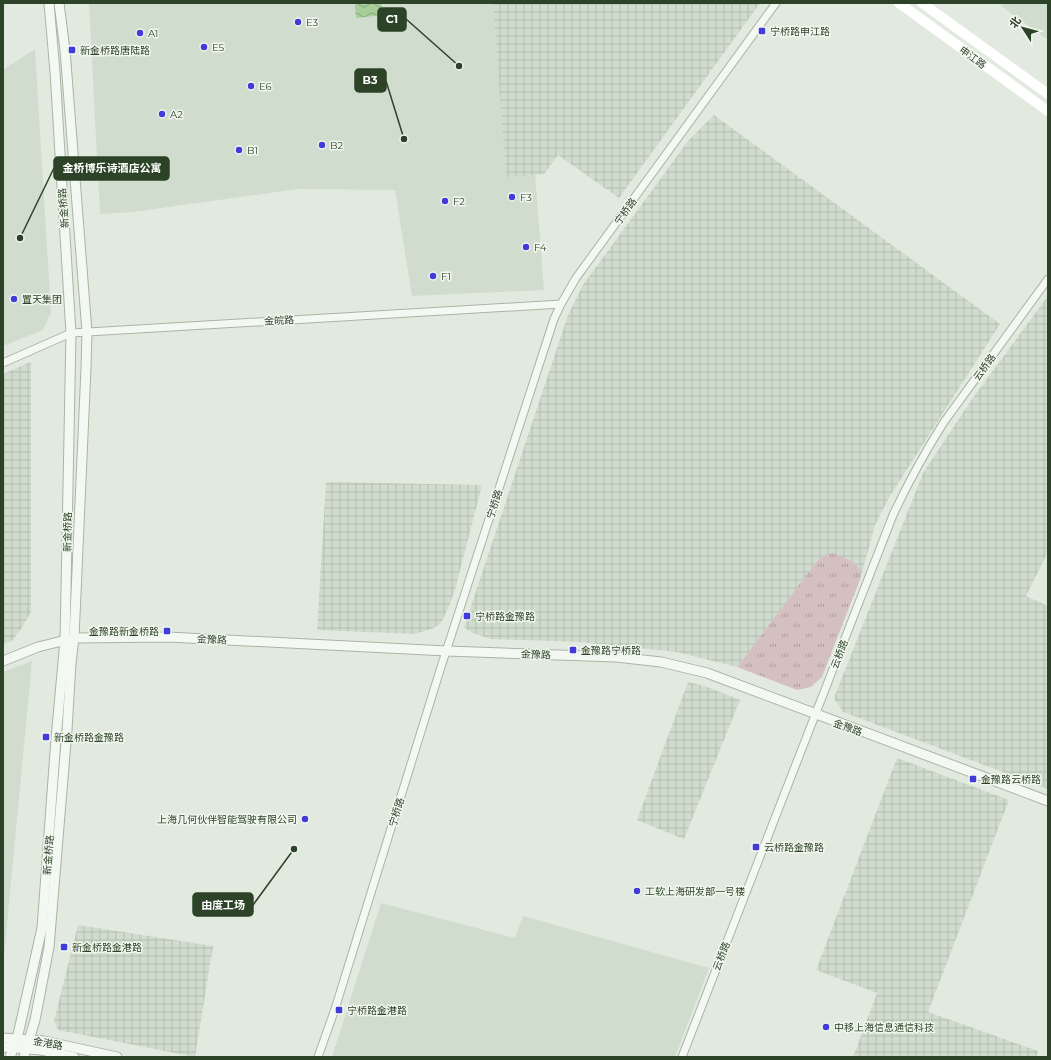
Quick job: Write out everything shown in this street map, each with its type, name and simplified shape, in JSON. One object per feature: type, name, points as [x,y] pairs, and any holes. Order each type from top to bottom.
[{"type":"main road","name":"申江路","points":[[899,3],[1048,111]]},
{"type":"main road","name":"申江路","points":[[922,3],[1048,94]]},
{"type":"street","name":"新金桥路","points":[[27,1048],[49,947],[71,663],[71,333],[55,72],[49,3]]},
{"type":"street","name":"新金桥路","points":[[10,1057],[14,1048],[42,928],[56,739],[70,639],[87,332],[60,3]]},
{"type":"street","name":"宁桥路","points":[[318,1057],[549,333],[561,304],[576,278],[776,3]]},
{"type":"street","name":"云桥路","points":[[682,1057],[893,515],[916,468],[944,422],[1048,279]]},
{"type":"street","name":"金皖路","points":[[3,363],[71,333],[561,304]]},
{"type":"street","name":"金豫路","points":[[3,661],[38,647],[70,639],[168,637],[616,657],[661,662],[707,673],[1048,802]]},
{"type":"street","name":"金港路","points":[[3,1038],[16,1039],[27,1048]]},
{"type":"street","name":"金港路","points":[[27,1048],[53,1043],[116,1057]]},
{"type":"street","name":"金港路","points":[[3,1047],[27,1048],[74,1057]]},
{"type":"shaded area","points":[[89,3],[493,3],[506,177],[535,174],[544,290],[412,296],[395,190],[298,189],[133,212],[100,214]]},
{"type":"shaded area","points":[[493,3],[760,3],[619,198],[558,155],[544,174],[506,177]]},
{"type":"shaded area","points":[[1003,3],[1048,3],[1048,40],[1001,6]]},
{"type":"shaded area","points":[[35,49],[51,313],[43,330],[3,346],[3,70]]},
{"type":"shaded area","points":[[714,115],[1000,324],[890,496],[875,525],[861,577],[857,565],[822,556],[737,667],[677,652],[579,642],[491,639],[473,633],[464,627],[568,315],[583,285],[688,141]]},
{"type":"shaded area","points":[[1048,296],[1048,552],[1026,596],[1048,606],[1048,789],[843,712],[834,698],[923,473],[972,399]]},
{"type":"shaded area","points":[[31,362],[31,612],[12,641],[3,644],[3,374]]},
{"type":"shaded area","points":[[326,482],[482,485],[456,586],[450,604],[441,623],[434,628],[415,634],[317,630]]},
{"type":"shaded area","points":[[32,661],[3,967],[3,672]]},
{"type":"shaded area","points":[[688,682],[705,686],[740,700],[684,839],[637,820]]},
{"type":"shaded area","points":[[897,758],[1009,800],[928,1012],[1038,1051],[1036,1057],[853,1057],[877,993],[816,970]]},
{"type":"shaded area","points":[[381,903],[515,938],[523,916],[709,968],[675,1057],[332,1057]]},
{"type":"shaded area","points":[[78,925],[213,946],[195,1057],[58,1030],[54,1021]]},
{"type":"green space","points":[[831,553],[842,556],[857,565],[861,577],[822,677],[811,687],[797,690],[737,667],[814,565],[822,556]]},
{"type":"water","points":[[355,3],[381,3],[382,15],[356,18]]},
{"type":"place","name":"E3","points":[[298,22]]},
{"type":"place","name":"宁桥路申江路","points":[[762,31]]},
{"type":"place","name":"A1","points":[[140,33]]},
{"type":"place","name":"E5","points":[[204,47]]},
{"type":"place","name":"新金桥路唐陆路","points":[[72,50]]},
{"type":"place","name":"C1","points":[[459,66]]},
{"type":"place","name":"E6","points":[[251,86]]},
{"type":"place","name":"A2","points":[[162,114]]},
{"type":"place","name":"B3","points":[[404,139]]},
{"type":"place","name":"B2","points":[[322,145]]},
{"type":"place","name":"B1","points":[[239,150]]},
{"type":"place","name":"F3","points":[[512,197]]},
{"type":"place","name":"F2","points":[[445,201]]},
{"type":"place","name":"金桥博乐诗酒店公寓","points":[[20,238]]},
{"type":"place","name":"F4","points":[[526,247]]},
{"type":"place","name":"F1","points":[[433,276]]},
{"type":"place","name":"置天集团","points":[[14,299]]},
{"type":"place","name":"宁桥路金豫路","points":[[467,616]]},
{"type":"place","name":"金豫路新金桥路","points":[[167,631]]},
{"type":"place","name":"金豫路宁桥路","points":[[573,650]]},
{"type":"place","name":"新金桥路金豫路","points":[[46,737]]},
{"type":"place","name":"金豫路云桥路","points":[[973,779]]},
{"type":"place","name":"上海几何伙伴智能驾驶有限公司","points":[[305,819]]},
{"type":"place","name":"云桥路金豫路","points":[[756,847]]},
{"type":"place","name":"由度工场","points":[[294,849]]},
{"type":"place","name":"工软上海研发部一号楼","points":[[637,891]]},
{"type":"place","name":"新金桥路金港路","points":[[64,947]]},
{"type":"place","name":"宁桥路金港路","points":[[339,1010]]},
{"type":"place","name":"中移上海信息通信科技","points":[[826,1027]]}]
